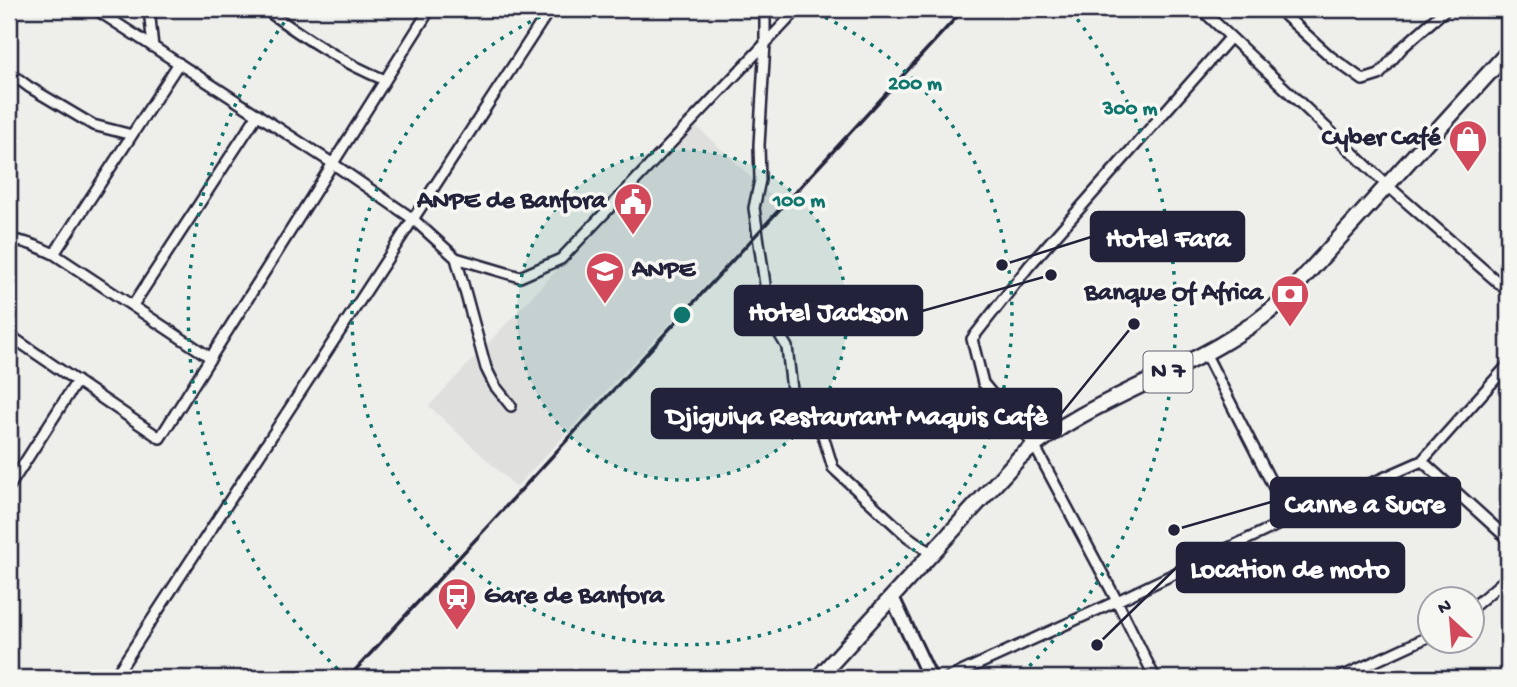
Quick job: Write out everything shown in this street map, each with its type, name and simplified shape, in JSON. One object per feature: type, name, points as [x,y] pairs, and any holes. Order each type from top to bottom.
[{"type":"highway","name":"N 7","points":[[818,678],[1019,458],[1034,445],[1093,409],[1205,353],[1270,312],[1508,52]]},
{"type":"main road","points":[[892,597],[930,678]]},
{"type":"street","points":[[95,9],[332,163],[413,219],[456,258],[520,277],[561,259],[798,9]]},
{"type":"street","points":[[149,9],[153,47]]},
{"type":"street","points":[[265,9],[303,37],[385,80]]},
{"type":"street","points":[[9,335],[160,438],[430,9]]},
{"type":"street","points":[[114,678],[550,9]]},
{"type":"street","points":[[765,9],[760,180],[754,208],[765,284],[764,312],[787,347],[792,390],[821,429],[834,468],[907,536],[932,554]]},
{"type":"street","points":[[1201,9],[1388,186],[1508,291]]},
{"type":"street","points":[[1278,9],[1331,57],[1363,80],[1379,75],[1402,48],[1446,9]]},
{"type":"street","points":[[1155,678],[1118,601],[1034,445],[983,383],[972,339],[1029,266],[1230,38]]},
{"type":"street","points":[[54,254],[179,63]]},
{"type":"street","points":[[9,72],[93,125],[132,135]]},
{"type":"street","points":[[133,305],[258,114]]},
{"type":"street","points":[[9,240],[54,254],[211,358]]},
{"type":"street","points":[[456,258],[486,368],[495,386],[511,406]]},
{"type":"street","points":[[1205,353],[1290,519]]},
{"type":"street","points":[[948,678],[1290,519],[1422,461],[1508,365]]},
{"type":"street","points":[[9,487],[77,380]]},
{"type":"street","points":[[1422,461],[1508,539]]},
{"type":"street","points":[[1486,596],[1508,577]]},
{"type":"street","points":[[1339,678],[1416,642]]},
{"type":"street","points":[[9,675],[14,678]]},
{"type":"shaded area","name":"ANPE","points":[[694,124],[781,205],[516,487],[429,406]]},
{"type":"railway","points":[[348,678],[964,9]]},
{"type":"place","name":"Cyber Café","points":[[1468,173]]},
{"type":"place","name":"ANPE de Banfora","points":[[633,236]]},
{"type":"place","name":"Hotel Fara","points":[[1002,265]]},
{"type":"place","name":"Hotel Jackson","points":[[1051,275]]},
{"type":"place","name":"ANPE","points":[[605,305]]},
{"type":"place","name":"Djiguiya Restaurant Maquis Cafè","points":[[1134,324]]},
{"type":"place","name":"Banque Of Africa","points":[[1290,328]]},
{"type":"place","name":"Canne a Sucre","points":[[1174,530]]},
{"type":"place","name":"Gare de Banfora","points":[[457,631]]},
{"type":"place","name":"Location de moto","points":[[1097,645]]}]
